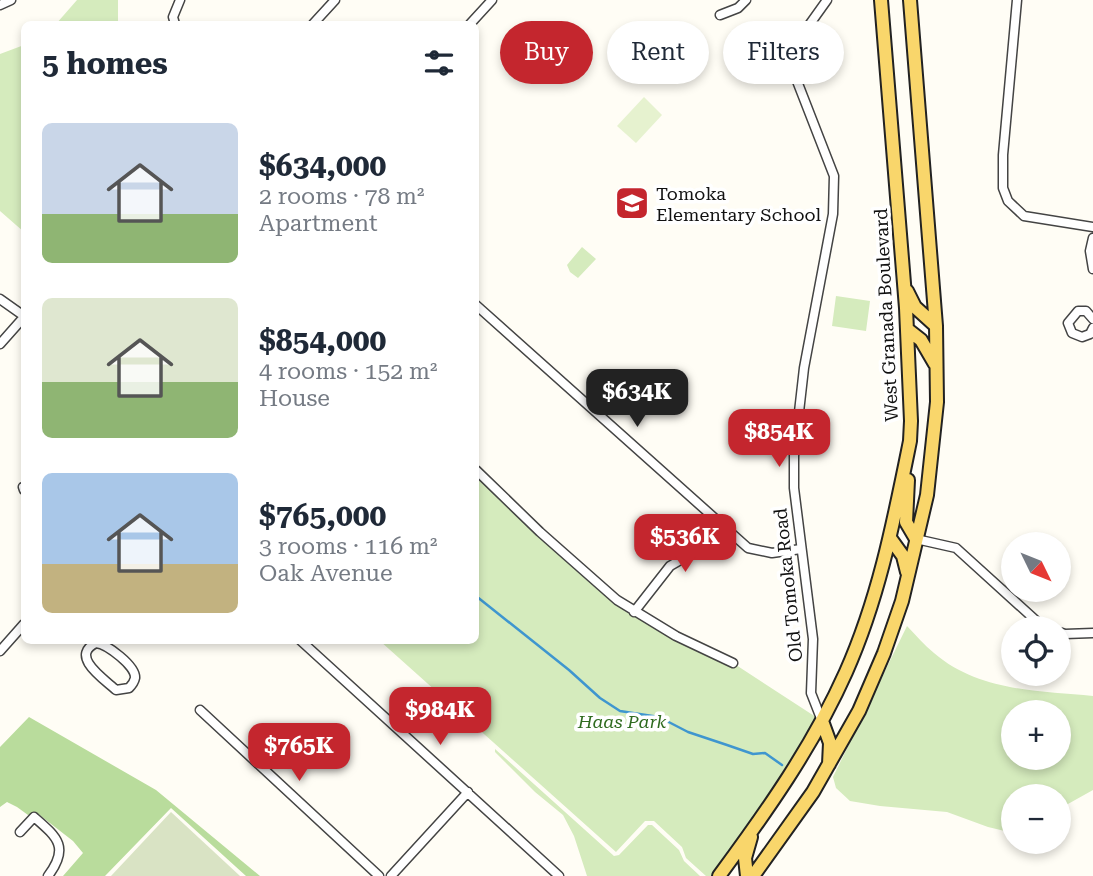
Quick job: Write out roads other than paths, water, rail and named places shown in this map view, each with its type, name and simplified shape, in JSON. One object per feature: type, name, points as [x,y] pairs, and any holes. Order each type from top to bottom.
[{"type":"main road","name":"West Granada Boulevard","points":[[719,876],[794,770],[822,721],[858,643],[890,538],[910,441],[907,328],[881,0]]},
{"type":"main road","points":[[752,830],[745,858],[753,875],[828,768],[872,682],[908,580],[931,464],[935,426],[936,326],[910,0]]},
{"type":"main road","points":[[904,284],[915,307],[936,326]]},
{"type":"main road","points":[[907,328],[921,340],[937,367]]},
{"type":"main road","points":[[910,441],[906,522],[916,539]]},
{"type":"main road","points":[[890,538],[903,556],[908,580]]},
{"type":"main road","points":[[822,721],[831,743],[828,768]]},
{"type":"street","points":[[0,5],[11,0]]},
{"type":"street","points":[[174,21],[173,17],[180,0]]},
{"type":"street","points":[[316,21],[335,0]]},
{"type":"street","points":[[473,21],[492,0]]},
{"type":"street","points":[[720,15],[738,8],[746,0]]},
{"type":"street","name":"Old Tomoka Road","points":[[822,721],[811,693],[813,639],[794,488],[795,429],[833,214],[834,176],[797,81],[798,60],[802,35],[827,0]]},
{"type":"street","points":[[1017,0],[1003,155],[1003,188],[1007,201],[1024,216],[1093,227]]},
{"type":"street","points":[[1093,238],[1090,251],[1093,270]]},
{"type":"street","points":[[0,299],[21,314]]},
{"type":"street","points":[[479,308],[748,548],[772,553],[801,549]]},
{"type":"street","points":[[1092,314],[1083,311],[1073,314],[1068,327],[1074,335],[1082,337],[1090,334],[1093,328]]},
{"type":"street","points":[[0,344],[21,320]]},
{"type":"street","points":[[479,473],[540,532],[617,600],[676,636],[733,663]]},
{"type":"street","points":[[634,612],[670,566],[708,544],[727,529]]},
{"type":"street","points":[[916,539],[956,548],[1031,616]]},
{"type":"street","points":[[0,651],[21,627]]},
{"type":"street","points":[[1071,634],[1093,632]]},
{"type":"street","points":[[86,644],[88,665],[116,690],[129,688],[135,678],[134,670],[102,644]]},
{"type":"street","points":[[304,644],[559,876]]},
{"type":"street","points":[[200,710],[379,876]]},
{"type":"street","points":[[391,876],[468,792]]},
{"type":"street","points":[[20,832],[34,817],[57,837],[61,849],[57,864],[48,876]]},
{"type":"waterway","points":[[479,598],[600,698],[620,711],[659,717],[688,732],[753,754],[765,753],[782,765]]},
{"type":"place","name":"Tomoka Elementary School","points":[[632,203]]},
{"type":"park label","name":"Haas Park","points":[[622,721]]}]
